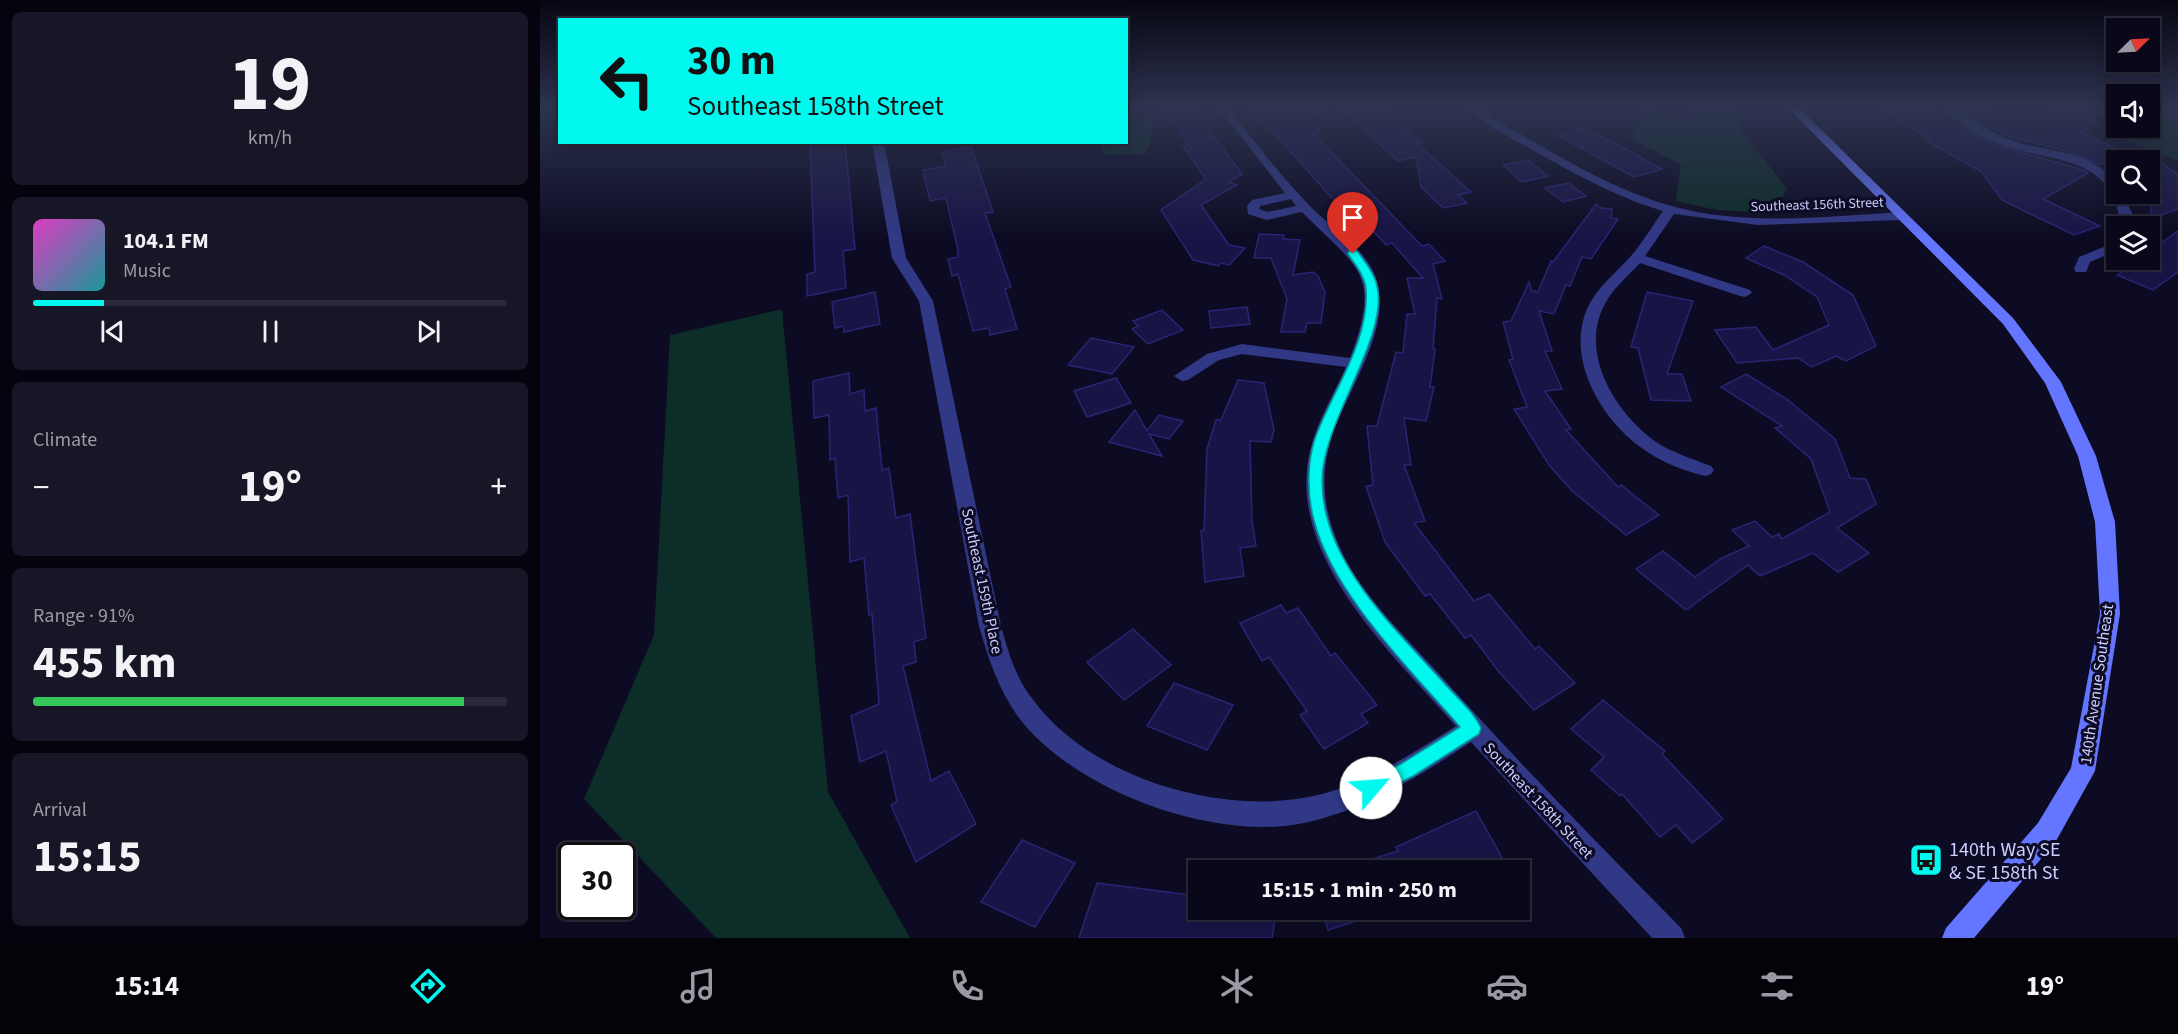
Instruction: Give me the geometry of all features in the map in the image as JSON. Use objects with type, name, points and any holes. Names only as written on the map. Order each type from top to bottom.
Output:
[{"type":"main road","name":"140th Avenue Southeast","points":[[1836,150],[2008,321],[2053,382],[2087,456],[2105,522],[2110,614],[2083,771],[2047,832],[1956,938]]},
{"type":"street","name":"Southeast 159th Place","points":[[879,150],[898,258],[926,301],[990,626],[1007,678],[1029,713],[1073,752],[1143,791],[1227,812],[1262,815],[1297,812],[1371,788],[1407,770],[1473,728]]},
{"type":"street","name":"Southeast 158th Street","points":[[1257,150],[1299,201],[1353,254],[1363,266],[1372,287],[1371,316],[1355,363],[1321,441],[1317,465],[1317,499],[1325,537],[1347,577],[1374,615],[1566,831],[1671,938]]},
{"type":"street","name":"Southeast 156th Street","points":[[1544,150],[1604,182],[1670,210],[1707,217],[1760,222],[1904,216]]},
{"type":"street","points":[[2038,150],[2092,165],[2106,176]]},
{"type":"street","points":[[1670,210],[1637,258],[1615,281],[1596,308],[1590,322],[1588,345],[1595,372],[1618,415],[1638,437],[1662,453],[1705,470]]},
{"type":"street","points":[[2080,269],[2084,260],[2106,250]]},
{"type":"street","points":[[1637,258],[1745,292]]},
{"type":"street","points":[[1182,376],[1213,357],[1242,349],[1355,363]]},
{"type":"green space","points":[[1102,150],[1146,150],[1144,154],[1103,155]]},
{"type":"green space","points":[[1652,150],[1756,150],[1787,189],[1774,213],[1717,210],[1676,201],[1681,164]]},
{"type":"green space","points":[[2149,150],[2178,150],[2178,161],[2160,154],[2160,150]]},
{"type":"green space","points":[[782,309],[828,792],[910,938],[716,938],[636,854],[636,842],[625,842],[584,799],[654,635],[670,335]]},
{"type":"building","points":[[810,150],[846,150],[855,249],[843,251],[846,288],[807,296],[807,274],[815,272]]},
{"type":"building","points":[[972,150],[993,212],[985,213],[1011,287],[1005,289],[1017,329],[990,335],[989,328],[973,331],[958,274],[952,276],[948,259],[958,257],[958,250],[946,198],[930,201],[923,170],[946,166],[942,152]]},
{"type":"building","points":[[1186,150],[1224,150],[1242,174],[1228,182],[1237,185],[1201,205],[1229,245],[1245,248],[1229,265],[1221,263],[1218,266],[1193,260],[1161,210],[1206,179]]},
{"type":"building","points":[[1289,150],[1329,150],[1422,246],[1429,244],[1445,261],[1433,264],[1442,299],[1437,298],[1433,349],[1435,349],[1430,387],[1434,387],[1426,421],[1404,418],[1411,465],[1404,465],[1425,521],[1414,523],[1474,601],[1489,594],[1535,649],[1539,646],[1575,683],[1534,710],[1499,672],[1471,635],[1465,638],[1430,594],[1425,596],[1385,542],[1366,486],[1373,485],[1367,426],[1377,426],[1396,352],[1403,353],[1407,314],[1415,314],[1407,278],[1423,278],[1392,243],[1386,245],[1361,218],[1357,219],[1331,197]]},
{"type":"building","points":[[1386,150],[1424,150],[1471,192],[1458,195],[1467,203],[1443,208],[1421,187],[1416,157],[1398,161]]},
{"type":"building","points":[[1584,150],[1627,150],[1662,169],[1634,177]]},
{"type":"building","points":[[1942,150],[2011,150],[2080,169],[2088,173],[2043,199],[2100,226],[2074,235],[2002,200],[1982,172]]},
{"type":"building","points":[[2061,150],[2119,150],[2106,150],[2106,162],[2101,165]]},
{"type":"building","points":[[1528,160],[1548,176],[1522,182],[1503,165]]},
{"type":"building","points":[[2160,164],[2178,174],[2178,209],[2158,216],[2150,216],[2152,204],[2160,204]]},
{"type":"building","points":[[1568,183],[1586,196],[1563,202],[1545,188]]},
{"type":"building","points":[[1596,204],[1601,208],[1612,209],[1611,218],[1618,219],[1591,259],[1582,257],[1570,286],[1566,285],[1554,314],[1539,311],[1552,351],[1545,351],[1562,389],[1545,391],[1571,429],[1566,430],[1618,487],[1621,485],[1659,515],[1626,535],[1571,490],[1549,465],[1514,409],[1527,407],[1509,360],[1513,359],[1503,322],[1511,321],[1529,282],[1532,291],[1538,292],[1551,261],[1553,262]]},
{"type":"building","points":[[2178,231],[2178,272],[2153,290],[2117,275],[2124,270],[2160,270],[2160,244]]},
{"type":"building","points":[[1259,234],[1284,235],[1283,239],[1300,240],[1293,275],[1313,272],[1318,276],[1325,292],[1321,323],[1307,323],[1305,332],[1281,332],[1287,299],[1271,258],[1254,258]]},
{"type":"building","points":[[1764,246],[1803,262],[1853,295],[1876,346],[1846,361],[1836,356],[1812,367],[1798,358],[1737,363],[1715,330],[1756,327],[1773,350],[1829,325],[1817,297],[1784,275],[1746,258]]},
{"type":"building","points":[[875,292],[880,324],[844,332],[843,326],[835,328],[832,302]]},
{"type":"building","points":[[1647,292],[1693,301],[1667,374],[1682,374],[1691,401],[1651,400],[1638,348],[1631,347]]},
{"type":"building","points":[[1247,307],[1250,324],[1211,328],[1209,311]]},
{"type":"building","points":[[1162,310],[1183,330],[1148,344],[1132,329],[1138,326],[1133,321]]},
{"type":"building","points":[[1091,338],[1134,347],[1112,374],[1068,365]]},
{"type":"building","points":[[849,373],[850,394],[864,390],[865,411],[876,408],[882,470],[889,468],[896,518],[910,514],[926,638],[914,642],[916,662],[903,666],[931,781],[949,771],[976,824],[916,862],[891,805],[897,801],[886,751],[860,762],[851,716],[879,704],[872,614],[869,615],[864,558],[850,562],[848,495],[838,498],[835,458],[830,460],[829,415],[814,418],[813,381]]},
{"type":"building","points":[[1746,374],[1788,400],[1835,439],[1850,478],[1866,479],[1876,504],[1837,528],[1869,553],[1838,572],[1813,553],[1760,576],[1748,565],[1686,610],[1636,569],[1663,551],[1695,577],[1722,558],[1749,546],[1732,530],[1755,521],[1772,537],[1779,534],[1782,539],[1830,512],[1811,459],[1775,428],[1782,426],[1721,387]]},
{"type":"building","points":[[1116,378],[1131,403],[1087,417],[1074,391]]},
{"type":"building","points":[[1238,380],[1264,383],[1274,430],[1271,442],[1250,441],[1252,521],[1256,546],[1240,548],[1244,576],[1205,582],[1201,531],[1204,530],[1207,449],[1216,420],[1221,420]]},
{"type":"building","points":[[1135,410],[1147,431],[1159,415],[1183,421],[1169,439],[1149,434],[1162,456],[1109,442]]},
{"type":"building","points":[[1281,605],[1286,613],[1298,608],[1331,656],[1335,653],[1377,705],[1361,714],[1368,723],[1324,749],[1300,715],[1307,711],[1269,657],[1262,661],[1240,623]]},
{"type":"building","points":[[1133,629],[1171,665],[1124,700],[1087,662]]},
{"type":"building","points":[[1174,683],[1233,705],[1207,750],[1147,726]]},
{"type":"building","points":[[1603,700],[1665,751],[1662,754],[1723,819],[1692,843],[1676,825],[1660,837],[1622,794],[1620,796],[1591,770],[1604,757],[1571,729]]},
{"type":"building","points":[[1476,811],[1503,860],[1369,860],[1398,851],[1396,847]]},
{"type":"building","points":[[1022,840],[1075,863],[1035,927],[981,902]]},
{"type":"building","points":[[1097,883],[1188,895],[1188,920],[1275,920],[1272,938],[1079,938]]},
{"type":"building","points":[[1325,920],[1359,920],[1328,930]]},
{"type":"place","name":"140th Way SE & SE 158th St","points":[[1926,860]]},
{"type":"route","points":[[1353,254],[1367,274],[1372,287],[1373,299],[1371,316],[1355,363],[1321,441],[1316,481],[1317,499],[1325,537],[1347,577],[1374,615],[1473,728],[1407,770],[1371,788]]}]
